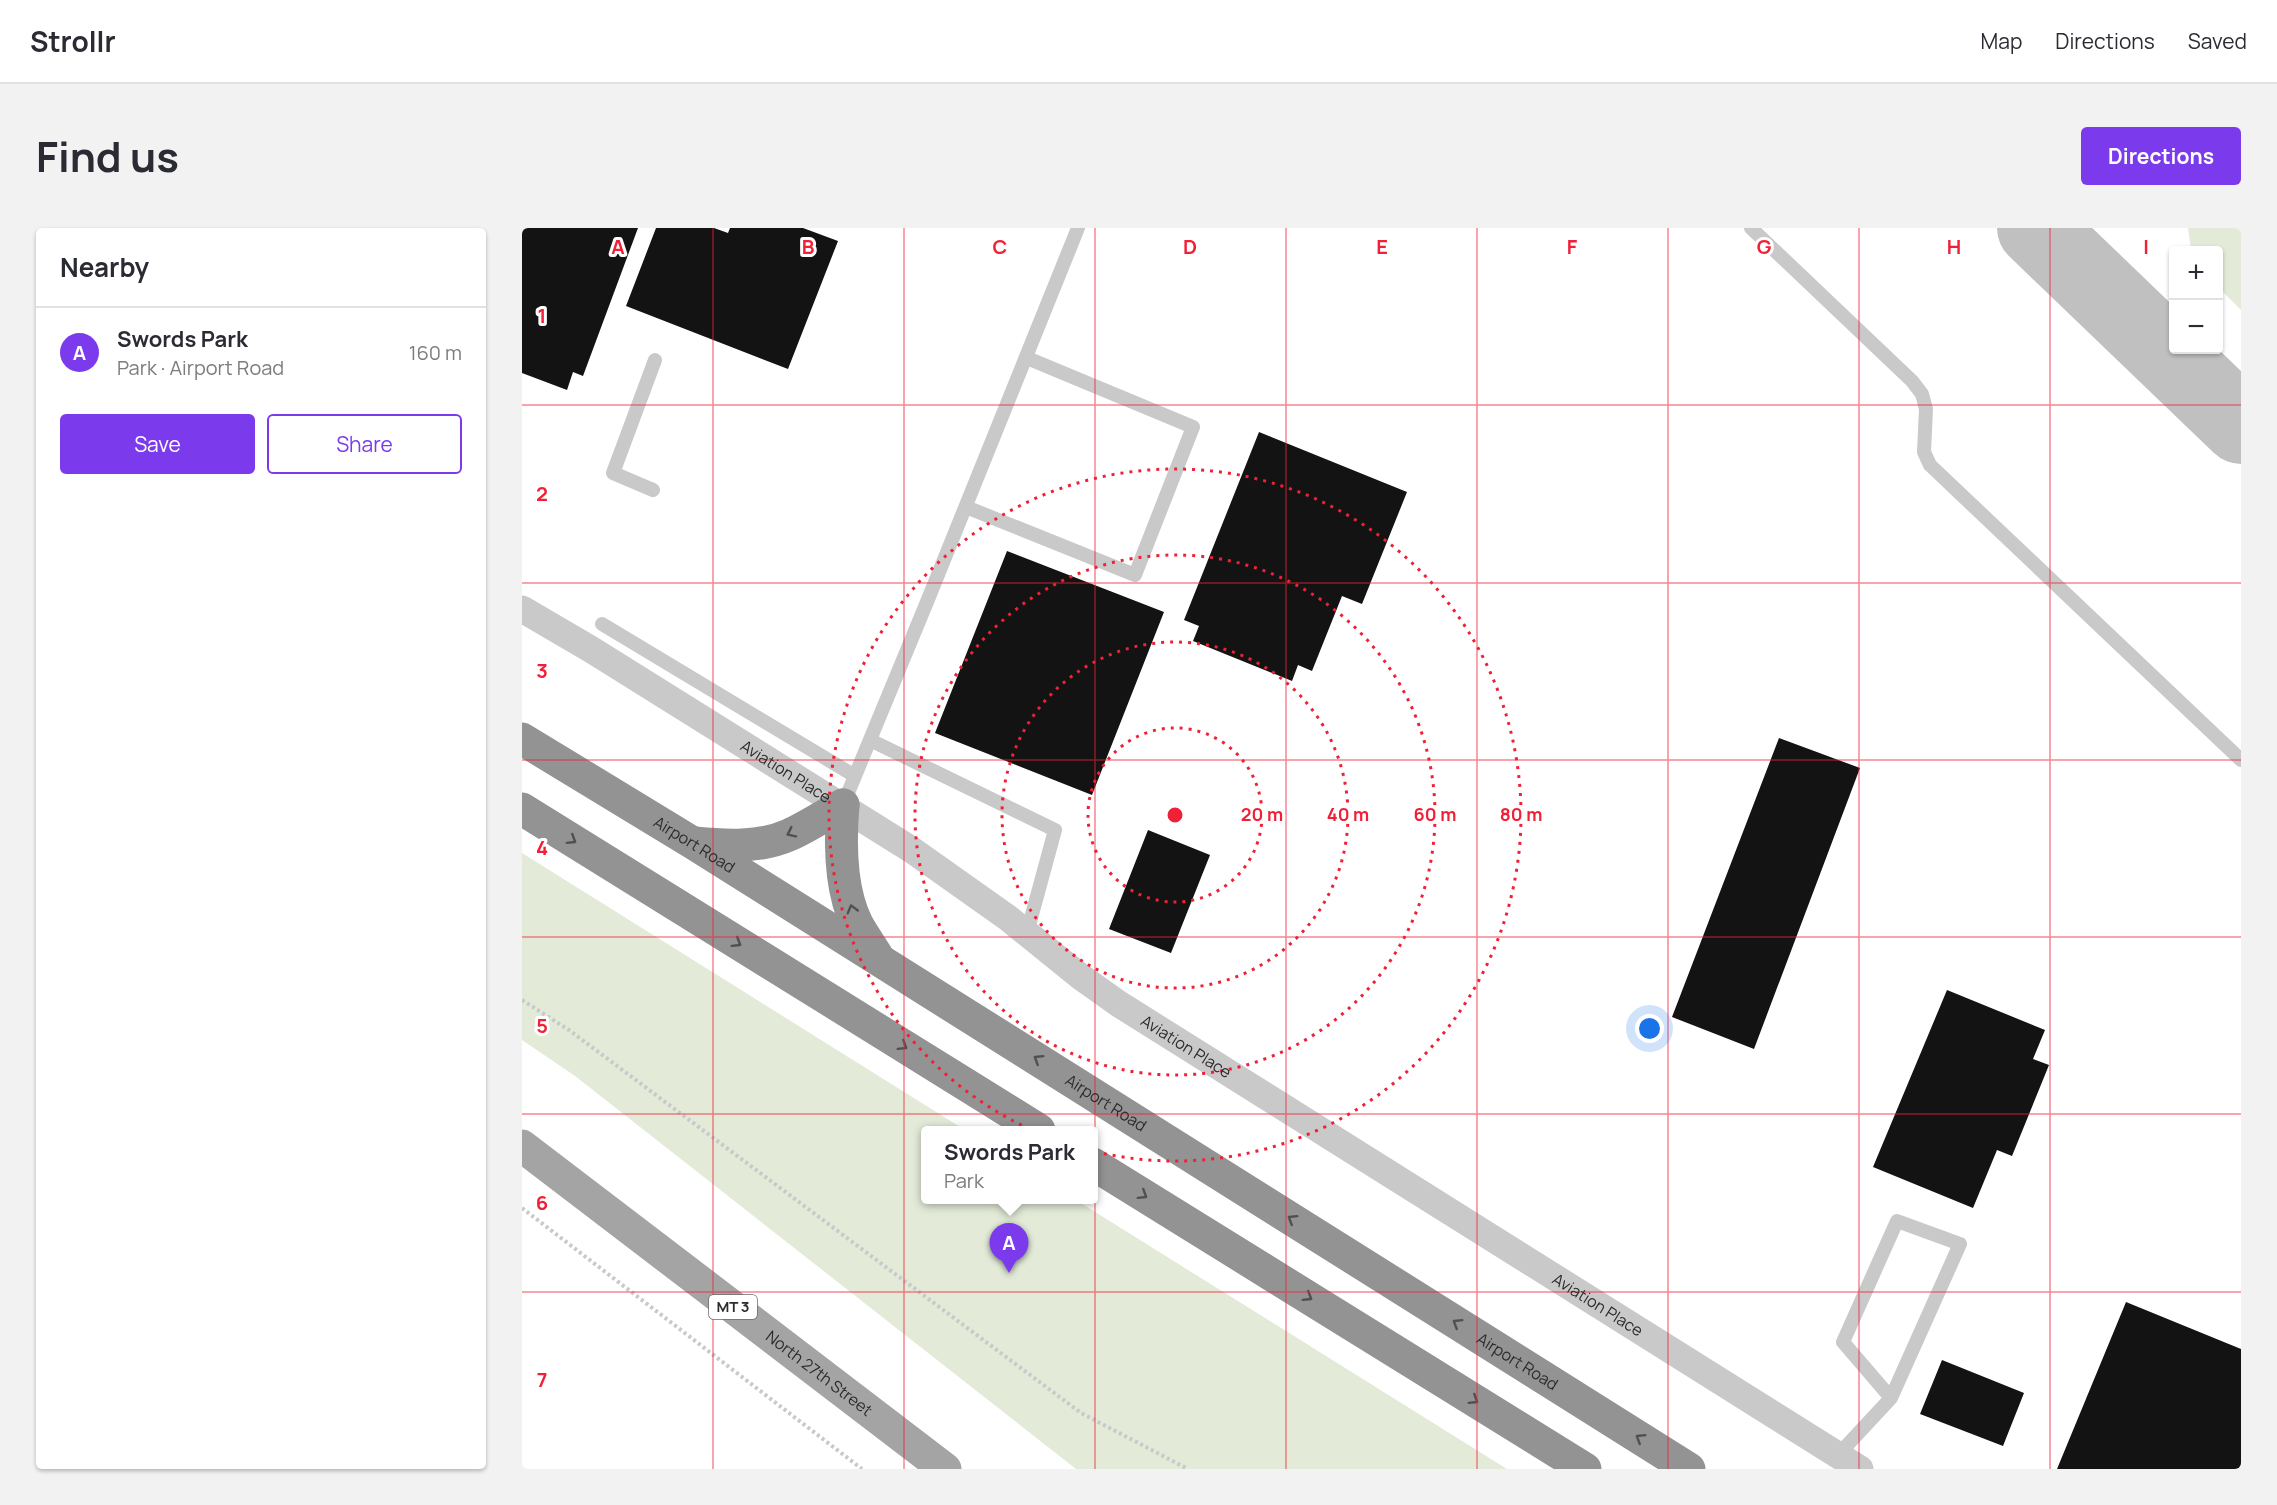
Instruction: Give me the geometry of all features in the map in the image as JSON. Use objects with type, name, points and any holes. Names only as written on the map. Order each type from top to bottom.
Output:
[{"type":"highway","name":"Airport Road","points":[[522,739],[693,843],[1689,1469]]},
{"type":"highway","points":[[693,843],[721,846],[760,843],[788,836],[849,790]]},
{"type":"highway","points":[[849,790],[840,841],[848,897],[856,923],[880,960]]},
{"type":"highway","points":[[522,809],[1031,1126]]},
{"type":"highway","points":[[1098,1167],[1585,1469]]},
{"type":"main road","name":"North 27th Street","points":[[522,1146],[945,1469]]},
{"type":"street","name":"Aviation Place","points":[[522,609],[592,650],[849,790],[912,850],[1027,933],[1081,977],[1119,1004],[1843,1464]]},
{"type":"lane","points":[[602,624],[849,790],[1027,358],[1078,228]]},
{"type":"lane","points":[[1751,228],[1912,381],[1922,394],[1926,409],[1924,452],[1930,465],[2241,760]]},
{"type":"lane","points":[[966,507],[1135,575],[1193,427],[1027,358]]},
{"type":"lane","points":[[653,490],[613,473],[655,360]]},
{"type":"lane","points":[[870,740],[1055,830],[1027,933]]},
{"type":"lane","points":[[1843,1464],[1891,1398],[1960,1244],[1897,1221],[1843,1342],[1891,1398]]},
{"type":"path","points":[[522,1000],[569,1029],[1081,1413],[1188,1469]]},
{"type":"path","points":[[522,1208],[862,1469]]},
{"type":"green space","points":[[2188,228],[2241,228],[2241,310],[2223,292],[2223,246],[2190,246]]},
{"type":"green space","points":[[522,853],[959,1126],[921,1126],[921,1204],[1082,1204],[1507,1469],[1076,1469],[575,1076],[522,1040]]},
{"type":"building","points":[[522,228],[638,228],[583,376],[573,372],[567,390],[522,373]]},
{"type":"building","points":[[656,228],[714,228],[728,233],[730,228],[803,228],[838,241],[788,369],[626,306]]},
{"type":"building","points":[[1259,432],[1407,492],[1362,604],[1342,596],[1312,671],[1298,665],[1292,681],[1193,641],[1199,626],[1184,620]]},
{"type":"building","points":[[1007,551],[1164,612],[1092,795],[935,733]]},
{"type":"building","points":[[1779,738],[1860,768],[1754,1049],[1672,1017]]},
{"type":"building","points":[[1148,830],[1210,855],[1171,953],[1109,929]]},
{"type":"building","points":[[1947,990],[2045,1030],[2033,1059],[2049,1065],[2012,1156],[1997,1150],[1973,1208],[1873,1167]]},
{"type":"building","points":[[2126,1302],[2241,1349],[2241,1469],[2057,1469]]},
{"type":"building","points":[[1942,1360],[2024,1393],[2003,1446],[1920,1414]]},
{"type":"taxiway","points":[[2036,228],[2241,425]]},
{"type":"place","name":"Swords Park","points":[[1009,1273]]}]
